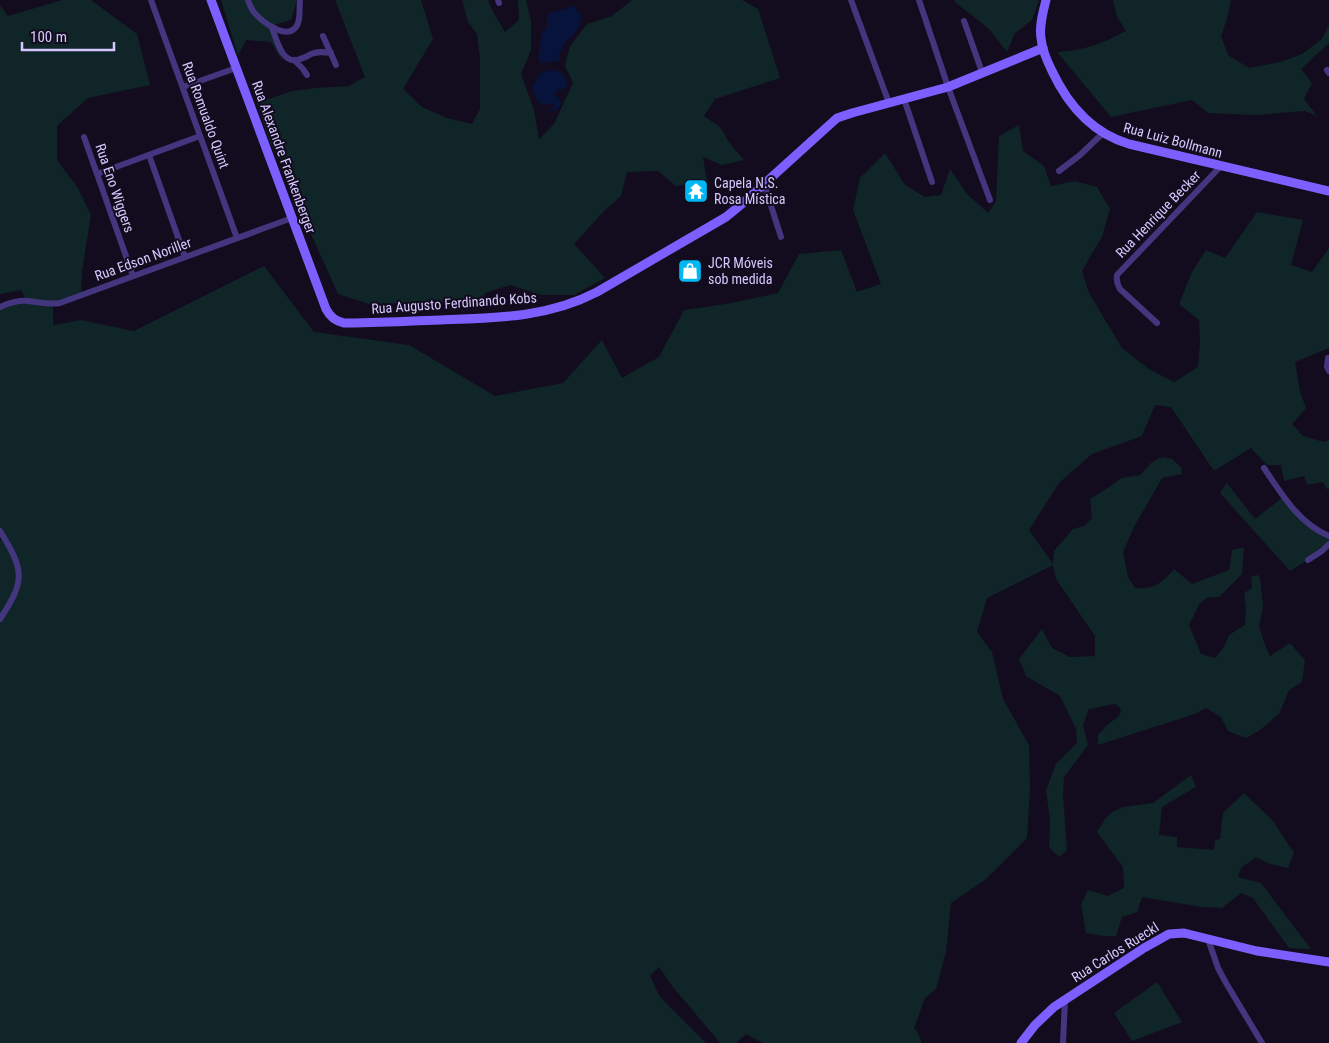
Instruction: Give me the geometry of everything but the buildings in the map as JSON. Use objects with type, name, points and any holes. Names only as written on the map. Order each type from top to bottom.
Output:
[{"type":"street","name":"Rua Romualdo Quint","points":[[151,0],[236,238]]},
{"type":"street","name":"Rua Alexandre Frankenberger","points":[[212,0],[326,309],[335,320]]},
{"type":"street","points":[[248,0],[254,12],[272,27],[288,32],[297,27],[300,0]]},
{"type":"street","points":[[851,0],[888,103]]},
{"type":"street","points":[[919,0],[990,200]]},
{"type":"street","name":"Rua Luiz Bollmann","points":[[1046,0],[1041,28],[1042,48],[1056,80],[1070,102],[1103,133],[1129,144],[1329,191]]},
{"type":"street","points":[[964,21],[982,72]]},
{"type":"street","points":[[272,27],[281,50],[287,58],[295,61],[307,75]]},
{"type":"street","points":[[323,36],[336,65]]},
{"type":"street","name":"Rua Augusto Ferdinando Kobs","points":[[335,320],[351,323],[485,318],[536,313],[566,306],[597,292],[734,211],[833,121],[852,113],[948,86],[1042,48]]},
{"type":"street","points":[[295,61],[318,52],[331,53]]},
{"type":"street","points":[[183,87],[236,68]]},
{"type":"street","points":[[904,99],[932,182]]},
{"type":"street","points":[[1059,170],[1080,155],[1103,133]]},
{"type":"street","points":[[97,174],[200,136]]},
{"type":"street","name":"Rua Eno Wiggers","points":[[84,137],[133,276]]},
{"type":"street","points":[[150,155],[185,257]]},
{"type":"street","name":"Rua Henrique Becker","points":[[1157,323],[1120,289],[1116,280],[1118,275],[1221,166]]},
{"type":"street","points":[[764,184],[781,237]]},
{"type":"street","name":"Rua Edson Noriller","points":[[0,306],[21,301],[60,303],[292,218]]},
{"type":"street","points":[[1328,358],[1327,367],[1329,370]]},
{"type":"street","points":[[1264,468],[1283,497],[1296,511],[1318,530],[1329,536]]},
{"type":"street","points":[[0,531],[17,560],[19,579],[16,592],[0,619]]},
{"type":"street","points":[[1308,560],[1329,544]]},
{"type":"street","name":"Rua Carlos Rueckl","points":[[1021,1043],[1045,1015],[1144,948],[1174,933],[1184,933],[1257,951],[1329,962]]},
{"type":"street","points":[[1208,939],[1218,968],[1262,1043]]},
{"type":"street","points":[[1063,1043],[1066,1000]]},
{"type":"green space","points":[[62,0],[91,0],[137,34],[150,85],[88,98],[57,126],[57,160],[78,188],[91,215],[82,271],[81,295],[53,304],[53,325],[81,320],[134,331],[264,266],[314,332],[409,345],[495,396],[563,383],[602,340],[622,378],[659,357],[684,310],[732,303],[778,293],[799,254],[841,250],[857,292],[881,284],[853,210],[860,178],[885,153],[905,185],[925,197],[941,195],[950,169],[967,194],[988,213],[996,201],[999,136],[1019,125],[1023,151],[1044,166],[1051,186],[1075,181],[1097,187],[1110,209],[1102,237],[1082,271],[1089,293],[1122,348],[1149,369],[1174,382],[1198,367],[1199,320],[1179,304],[1192,272],[1206,250],[1225,258],[1257,212],[1303,220],[1291,265],[1312,272],[1329,248],[1329,348],[1295,362],[1300,392],[1306,408],[1292,424],[1303,436],[1324,442],[1329,440],[1329,489],[1327,489],[1323,482],[1307,485],[1304,476],[1284,481],[1281,465],[1267,465],[1251,448],[1214,471],[1171,407],[1155,405],[1142,436],[1092,454],[1059,483],[1029,530],[1053,564],[1054,551],[1073,529],[1084,526],[1092,518],[1090,499],[1121,478],[1140,475],[1151,463],[1162,457],[1172,459],[1181,467],[1182,474],[1162,478],[1134,527],[1123,552],[1128,577],[1135,588],[1153,587],[1166,578],[1174,569],[1192,584],[1229,570],[1232,550],[1244,547],[1242,574],[1219,597],[1207,598],[1200,603],[1189,625],[1201,654],[1215,658],[1224,647],[1229,635],[1245,625],[1246,608],[1244,593],[1252,588],[1251,577],[1258,575],[1260,578],[1263,607],[1259,626],[1266,648],[1270,656],[1290,643],[1305,660],[1302,682],[1289,690],[1279,714],[1260,730],[1246,738],[1228,731],[1221,717],[1206,708],[1195,714],[1098,745],[1098,735],[1119,716],[1121,709],[1115,704],[1089,709],[1083,725],[1088,745],[1064,777],[1063,795],[1067,850],[1059,857],[1049,847],[1050,821],[1046,790],[1056,764],[1077,743],[1076,729],[1060,696],[1026,676],[1019,659],[1042,629],[1052,648],[1070,657],[1095,656],[1095,636],[1056,579],[1053,565],[987,598],[977,632],[992,652],[1003,699],[1029,745],[1030,789],[1027,838],[986,879],[951,903],[946,952],[936,989],[925,998],[914,1028],[922,1043],[763,1043],[746,1034],[736,1043],[720,1043],[673,987],[659,967],[650,976],[660,997],[706,1043],[0,1043],[0,540],[5,541],[0,531],[0,307],[27,301],[21,290],[0,294],[0,5],[8,16]]},
{"type":"green space","points":[[221,0],[297,0],[291,20],[271,26],[283,63],[271,42],[246,40],[238,56]]},
{"type":"green space","points":[[335,0],[421,0],[433,39],[403,89],[422,107],[447,118],[472,124],[480,109],[480,58],[477,34],[468,22],[462,0],[488,0],[505,32],[519,20],[518,0],[526,0],[531,21],[531,50],[521,74],[534,110],[539,139],[554,124],[573,83],[565,66],[570,46],[587,24],[612,16],[632,0],[742,0],[758,9],[780,78],[715,99],[704,116],[720,127],[729,142],[744,160],[722,165],[703,157],[707,182],[676,186],[658,171],[627,172],[621,196],[603,212],[574,244],[605,278],[574,295],[541,295],[510,285],[485,293],[478,308],[437,302],[369,304],[338,294],[311,234],[286,169],[270,143],[257,103],[292,91],[349,86],[365,77]]},
{"type":"green space","points":[[955,0],[1039,0],[1032,20],[1015,33],[1007,52],[989,29],[955,2]]},
{"type":"green space","points":[[1113,0],[1231,0],[1221,37],[1229,56],[1249,68],[1280,62],[1302,54],[1322,39],[1329,25],[1329,43],[1301,69],[1312,83],[1304,99],[1317,116],[1305,111],[1255,115],[1208,113],[1192,100],[1111,117],[1057,52],[1093,46],[1126,31],[1117,17]]},
{"type":"green space","points":[[1227,483],[1255,519],[1283,497],[1302,518],[1329,536],[1329,544],[1322,551],[1290,571],[1220,493]]},
{"type":"green space","points":[[1191,775],[1196,787],[1162,807],[1159,835],[1177,837],[1177,847],[1214,850],[1215,840],[1220,839],[1223,813],[1244,793],[1273,821],[1294,853],[1288,868],[1270,864],[1256,857],[1241,868],[1238,877],[1261,883],[1311,949],[1289,948],[1253,898],[1241,893],[1222,908],[1202,907],[1142,897],[1137,912],[1122,917],[1116,936],[1086,933],[1081,905],[1088,890],[1108,896],[1124,888],[1123,867],[1097,832],[1105,819],[1112,812],[1123,807],[1153,803]]},
{"type":"green space","points":[[1157,982],[1182,1022],[1132,1041],[1114,1013]]},
{"type":"water","points":[[575,6],[582,18],[577,30],[562,47],[560,61],[539,63],[542,32],[547,29],[547,16],[552,12]]},
{"type":"water","points":[[553,70],[563,75],[567,87],[556,91],[555,94],[562,103],[557,110],[546,113],[554,107],[554,104],[541,104],[535,97],[532,88],[540,73]]},
{"type":"place","name":"Capela N.S. Rosa Mística","points":[[696,191]]},
{"type":"place","name":"JCR Móveis sob medida","points":[[690,271]]}]
